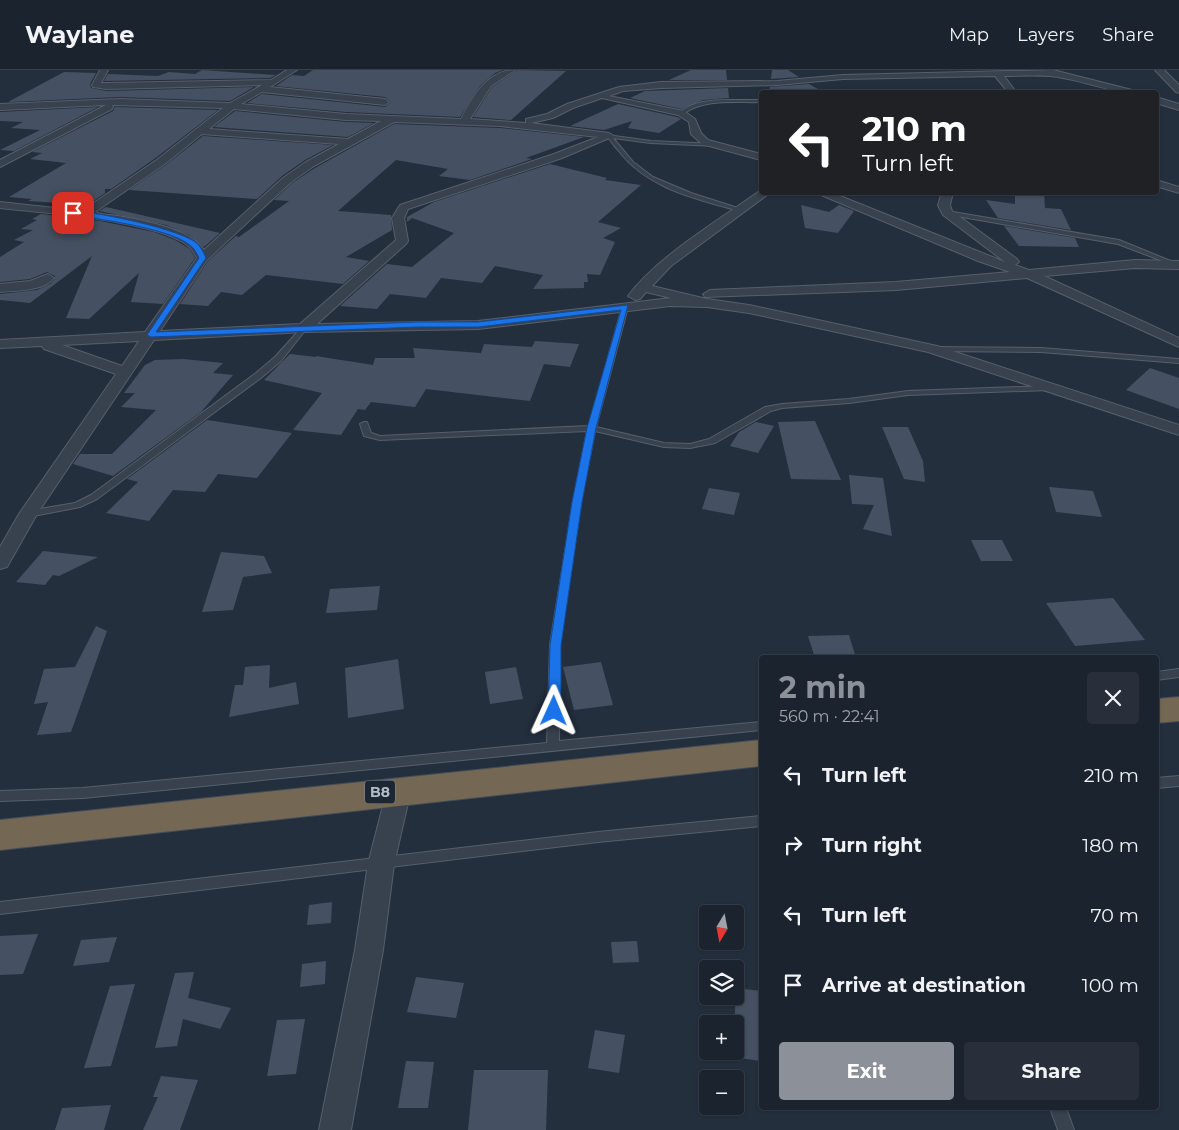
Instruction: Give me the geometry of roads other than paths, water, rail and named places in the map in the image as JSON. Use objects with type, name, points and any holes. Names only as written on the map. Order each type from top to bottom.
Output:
[{"type":"highway","points":[[1159,712],[1179,709]]},
{"type":"highway","name":"B8","points":[[0,835],[399,790],[759,753]]},
{"type":"street","points":[[104,70],[96,85],[273,82]]},
{"type":"street","points":[[91,215],[87,212],[88,210],[162,161],[232,106],[293,70]]},
{"type":"street","points":[[464,121],[480,94],[495,77],[511,70]]},
{"type":"street","points":[[1046,71],[1080,70]]},
{"type":"street","points":[[1159,70],[1179,90]]},
{"type":"street","points":[[1046,71],[1121,90]]},
{"type":"street","points":[[500,123],[532,121],[550,116],[570,106],[622,89],[785,82],[843,77],[1031,73],[1063,75]]},
{"type":"street","points":[[998,74],[1010,90]]},
{"type":"street","points":[[131,84],[150,75]]},
{"type":"street","points":[[843,77],[849,85]]},
{"type":"street","points":[[262,89],[385,102],[365,118]]},
{"type":"street","points":[[600,97],[680,113],[691,118],[696,134],[700,139],[759,156]]},
{"type":"street","points":[[1159,101],[1179,106]]},
{"type":"street","points":[[0,164],[97,112],[120,102]]},
{"type":"street","points":[[0,107],[120,102],[232,106],[365,118],[500,123],[610,136]]},
{"type":"street","points":[[0,563],[28,514],[203,258],[287,180],[310,164],[393,119]]},
{"type":"street","points":[[198,131],[350,142]]},
{"type":"street","points":[[304,328],[402,241],[398,218],[404,207],[558,156],[610,136]]},
{"type":"street","points":[[1159,184],[1179,190]]},
{"type":"street","points":[[625,307],[642,287],[667,263],[762,195]]},
{"type":"street","points":[[826,195],[982,258],[1031,275],[1179,343]]},
{"type":"street","points":[[947,195],[944,205],[947,213],[1031,275]]},
{"type":"street","points":[[0,205],[91,215],[150,226],[195,245],[203,258]]},
{"type":"street","points":[[670,294],[831,290],[1031,275],[1135,264],[1177,265]]},
{"type":"street","points":[[0,288],[32,284],[48,278]]},
{"type":"street","points":[[642,287],[708,303],[749,309],[932,349],[1179,430]]},
{"type":"street","points":[[0,342],[304,328],[478,325],[670,302],[708,303]]},
{"type":"street","points":[[18,342],[45,345],[68,351],[125,372]]},
{"type":"street","points":[[334,1130],[369,950],[381,864],[399,790]]},
{"type":"lane","points":[[680,113],[689,106],[702,103],[759,101]]},
{"type":"lane","points":[[610,136],[650,142],[716,145]]},
{"type":"lane","points":[[610,136],[634,165],[661,184],[692,196],[741,210]]},
{"type":"lane","points":[[947,213],[1119,242],[1177,265]]},
{"type":"lane","points":[[553,746],[556,645],[577,502],[592,428],[625,307]]},
{"type":"lane","points":[[28,514],[77,505],[94,497],[259,375],[278,358],[304,328]]},
{"type":"lane","points":[[932,349],[1041,350],[1179,361]]},
{"type":"lane","points":[[364,424],[367,434],[380,438],[592,428],[664,445],[690,446],[712,441],[768,409],[782,406],[849,401],[908,393],[1052,388]]},
{"type":"lane","points":[[1159,676],[1179,673]]},
{"type":"lane","points":[[0,796],[92,792],[759,726]]},
{"type":"lane","points":[[1159,783],[1179,781]]},
{"type":"lane","points":[[0,908],[598,837],[759,821]]},
{"type":"lane","points":[[1059,1110],[1066,1130]]}]
